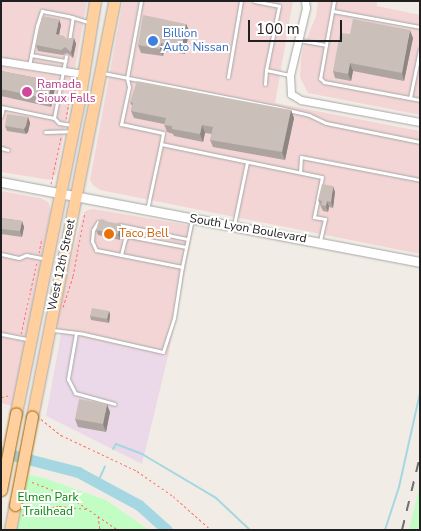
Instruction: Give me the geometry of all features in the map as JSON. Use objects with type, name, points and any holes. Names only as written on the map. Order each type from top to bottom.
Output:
[{"type":"main road","name":"West 12th Street","points":[[1,490],[73,128],[95,1]]},
{"type":"main road","name":"West 12th Street","points":[[10,530],[36,419],[48,330],[114,1]]},
{"type":"street","points":[[305,1],[306,8],[290,75],[290,94],[301,100],[420,122]]},
{"type":"street","points":[[1,61],[83,74]]},
{"type":"street","name":"South Lyon Boulevard","points":[[1,182],[420,262]]},
{"type":"lane","points":[[141,1],[127,78],[129,87],[121,124],[163,133],[147,210]]},
{"type":"lane","points":[[228,77],[241,1]]},
{"type":"lane","points":[[254,1],[279,6],[265,84]]},
{"type":"lane","points":[[334,1],[320,78],[324,82],[420,100]]},
{"type":"lane","points":[[29,66],[42,11],[73,17],[91,23]]},
{"type":"lane","points":[[333,11],[420,27]]},
{"type":"lane","points":[[69,42],[73,17]]},
{"type":"lane","points":[[297,40],[326,45]]},
{"type":"lane","points":[[410,98],[420,49]]},
{"type":"lane","points":[[31,55],[65,61]]},
{"type":"lane","points":[[54,118],[66,56]]},
{"type":"lane","points":[[266,70],[290,75]]},
{"type":"lane","points":[[100,72],[275,107],[309,115],[326,123],[420,142]]},
{"type":"lane","points":[[1,116],[2,107],[54,118],[59,123],[73,128]]},
{"type":"lane","points":[[44,132],[73,128]]},
{"type":"lane","points":[[161,144],[322,177],[314,216],[325,219],[320,242]]},
{"type":"lane","points":[[1,148],[8,150]]},
{"type":"lane","points":[[300,172],[301,157],[420,180]]},
{"type":"lane","points":[[234,226],[247,162]]},
{"type":"lane","points":[[48,330],[76,333],[163,352],[174,318],[192,218]]},
{"type":"lane","points":[[182,267],[96,250],[92,241],[93,230],[98,222],[101,222],[188,239]]},
{"type":"lane","points":[[121,254],[125,238],[128,236],[186,247]]},
{"type":"lane","points":[[1,254],[19,258],[26,255],[46,259]]},
{"type":"lane","points":[[76,333],[68,379],[75,393],[115,404]]},
{"type":"lane","points":[[1,334],[30,340]]},
{"type":"path","points":[[63,307],[73,276],[85,212]]},
{"type":"path","points":[[1,398],[4,395],[12,395]]},
{"type":"path","points":[[36,419],[61,435],[99,451],[137,471],[173,496],[211,530]]},
{"type":"path","points":[[32,482],[62,493],[118,530]]},
{"type":"path","points":[[21,516],[59,506],[87,509]]},
{"type":"path","points":[[98,515],[100,530]]},
{"type":"shaded area","points":[[1,1],[87,1],[75,69],[1,57]]},
{"type":"shaded area","points":[[123,1],[293,1],[275,103],[420,131],[420,254],[100,190],[93,185],[90,180]]},
{"type":"shaded area","points":[[318,1],[377,1],[377,6],[420,15],[420,115],[308,93],[300,77],[301,60],[303,48],[316,16]]},
{"type":"shaded area","points":[[1,66],[68,76],[74,81],[56,174],[50,180],[1,172]]},
{"type":"shaded area","points":[[1,191],[40,198],[48,202],[51,210],[12,406],[1,403]]},
{"type":"shaded area","points":[[93,209],[194,226],[168,356],[61,334],[56,322],[82,217],[87,210]]},
{"type":"shaded area","points":[[61,334],[168,356],[142,464],[46,416]]},
{"type":"green space","name":"Elmen Park Trailhead","points":[[29,475],[44,478],[106,500],[149,530],[16,530]]},
{"type":"green space","points":[[420,484],[420,530],[409,530]]},
{"type":"building","points":[[143,15],[186,24],[182,46],[161,43],[160,49],[138,45]]},
{"type":"building","points":[[42,16],[59,19],[56,34],[64,36],[66,39],[74,38],[71,52],[65,47],[61,50],[36,45]]},
{"type":"building","points":[[353,19],[410,30],[402,73],[350,63],[348,74],[333,71],[340,33],[350,34]]},
{"type":"building","points":[[1,71],[52,81],[48,99],[1,89]]},
{"type":"building","points":[[137,81],[291,110],[282,152],[210,140],[213,127],[202,125],[200,134],[172,129],[172,126],[164,125],[166,118],[131,111],[133,103],[130,102]]},
{"type":"building","points":[[7,114],[28,117],[24,129],[5,126]]},
{"type":"building","points":[[322,184],[333,186],[331,202],[327,201],[326,206],[321,205],[322,201],[318,200]]},
{"type":"building","points":[[1,218],[22,221],[20,231],[1,229]]},
{"type":"building","points":[[99,220],[120,224],[118,234],[96,230]]},
{"type":"building","points":[[92,308],[109,311],[107,319],[90,316]]},
{"type":"building","points":[[79,399],[107,404],[103,424],[75,419]]},
{"type":"waterway","points":[[385,530],[399,487],[420,393]]},
{"type":"waterway","points":[[113,449],[116,444],[142,454],[216,498],[250,530]]},
{"type":"waterway","points":[[1,452],[78,472],[139,505],[167,530]]},
{"type":"waterway","points":[[98,482],[105,466]]},
{"type":"railway","points":[[402,530],[420,456]]},
{"type":"place","name":"Billion Auto Nissan","points":[[153,41]]},
{"type":"place","name":"Ramada Sioux Falls","points":[[27,92]]},
{"type":"place","name":"Taco Bell","points":[[109,234]]}]
